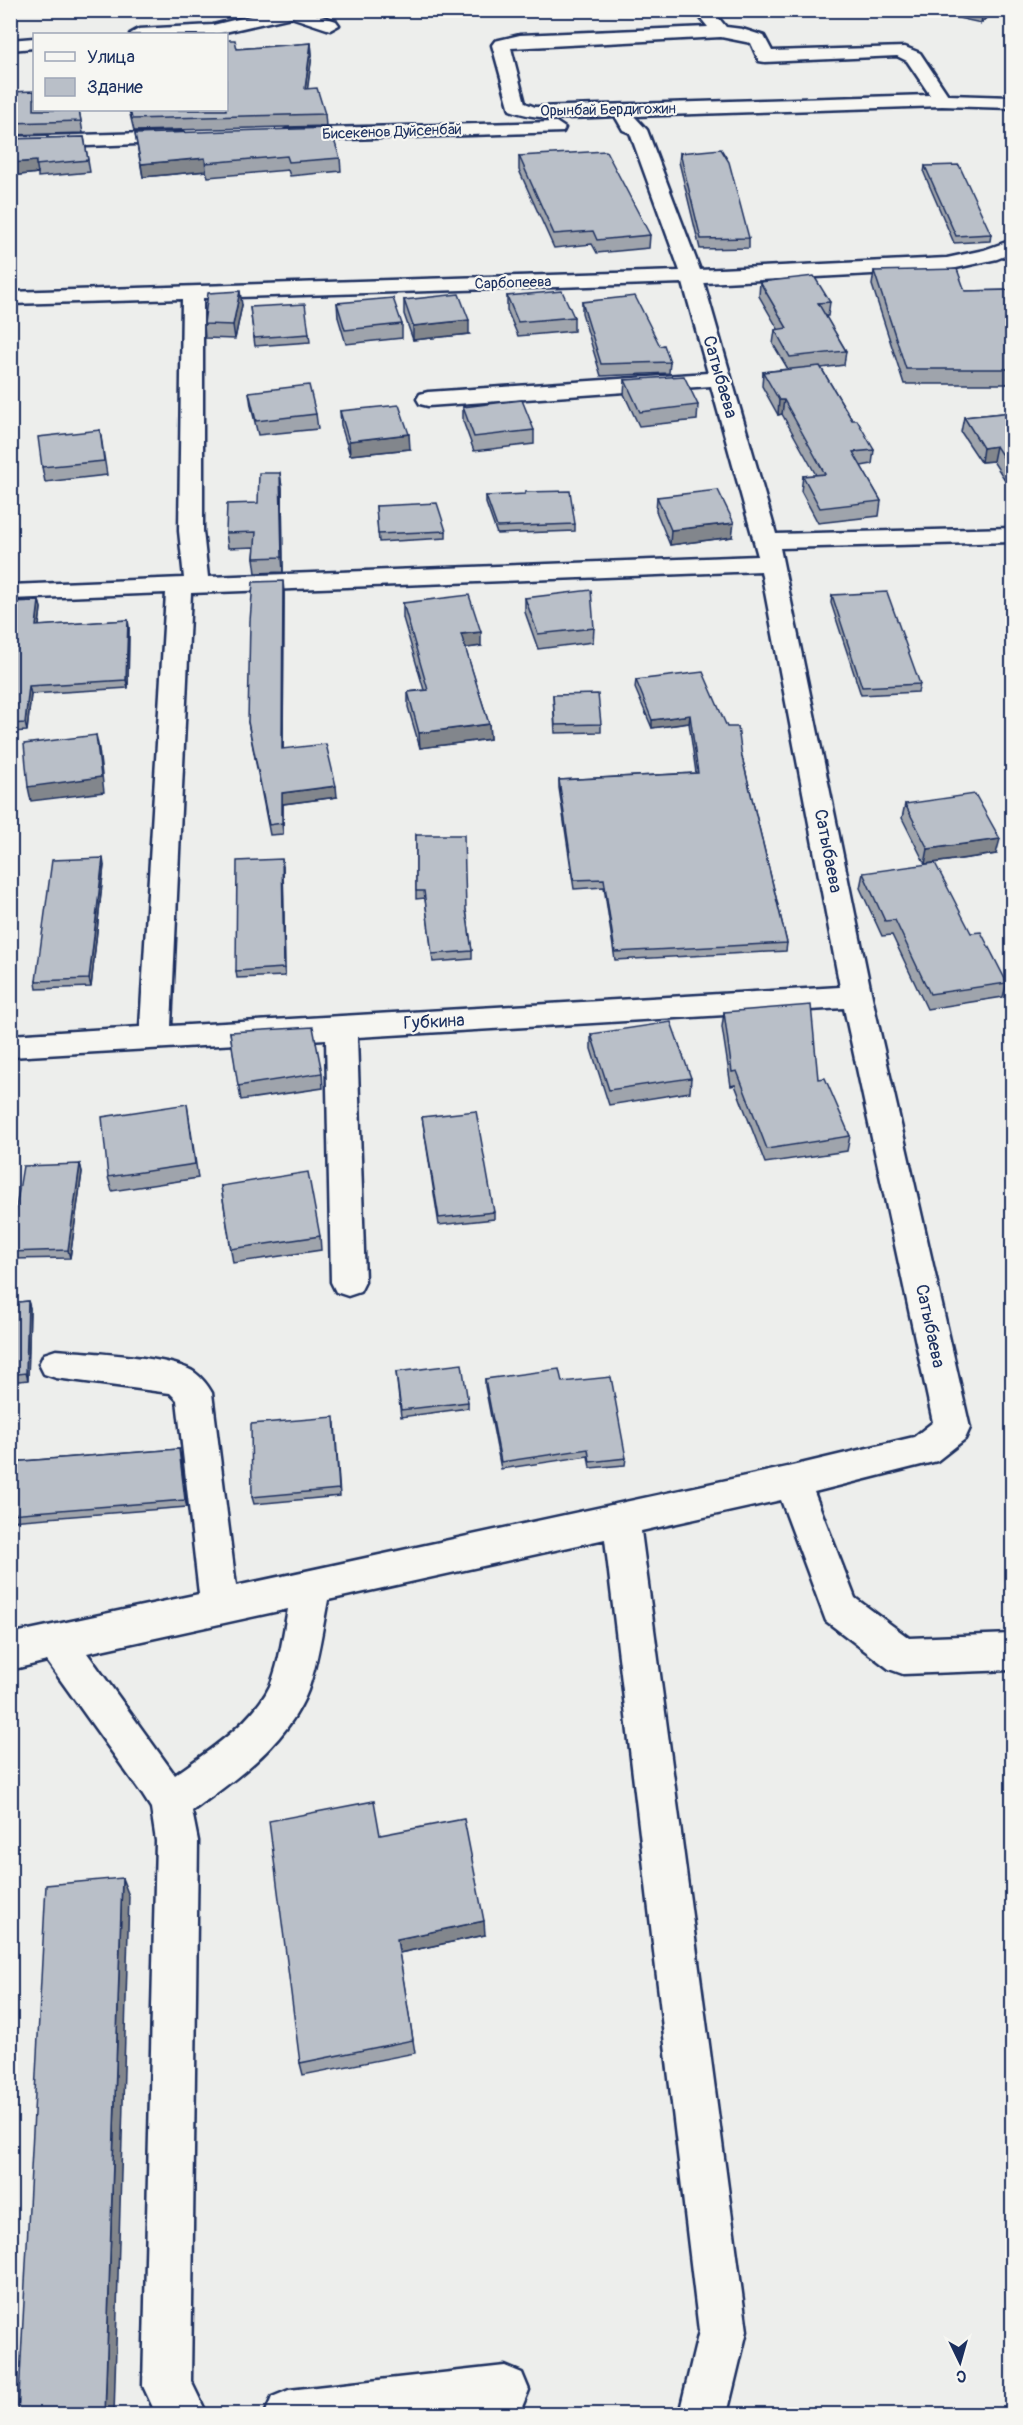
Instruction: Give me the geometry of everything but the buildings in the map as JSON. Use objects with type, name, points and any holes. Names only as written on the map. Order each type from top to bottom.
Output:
[{"type":"street","points":[[702,10],[721,32],[742,34],[758,40],[765,57],[793,104]]},
{"type":"street","points":[[158,33],[213,30],[288,11],[330,25]]},
{"type":"street","name":"Орынбай Бердигожин","points":[[721,32],[520,40],[501,45],[517,106],[532,112],[625,118],[793,104],[942,100],[1012,102]]},
{"type":"street","points":[[10,45],[33,43]]},
{"type":"street","points":[[765,57],[899,51],[914,57],[942,100]]},
{"type":"street","name":"Бисекенов Дуйсенбай","points":[[273,136],[625,118]]},
{"type":"street","name":"Сатыбаева","points":[[625,118],[638,130],[692,277],[769,552],[857,998],[952,1428],[924,1450],[792,1482]]},
{"type":"street","points":[[10,143],[201,138]]},
{"type":"street","name":"Сарбопеева","points":[[10,298],[692,277],[947,264],[990,255],[1012,246]]},
{"type":"street","points":[[155,1038],[188,585],[193,294]]},
{"type":"street","points":[[428,399],[721,379]]},
{"type":"street","points":[[10,592],[188,585],[769,552],[1012,535]]},
{"type":"street","name":"Губкина","points":[[10,1046],[857,998]]},
{"type":"street","points":[[341,1028],[348,1282]]},
{"type":"street","points":[[56,1364],[162,1377],[180,1381],[194,1393],[220,1606]]},
{"type":"street","points":[[10,1652],[792,1482],[840,1609],[903,1656],[1012,1652]]},
{"type":"street","points":[[621,1520],[723,2331],[703,2415]]},
{"type":"street","points":[[170,1803],[224,1762],[264,1725],[287,1691],[312,1587]]},
{"type":"street","points":[[56,1642],[156,1780],[170,1803],[177,1841],[167,2386],[183,2415]]},
{"type":"street","points":[[289,2415],[505,2390]]}]
